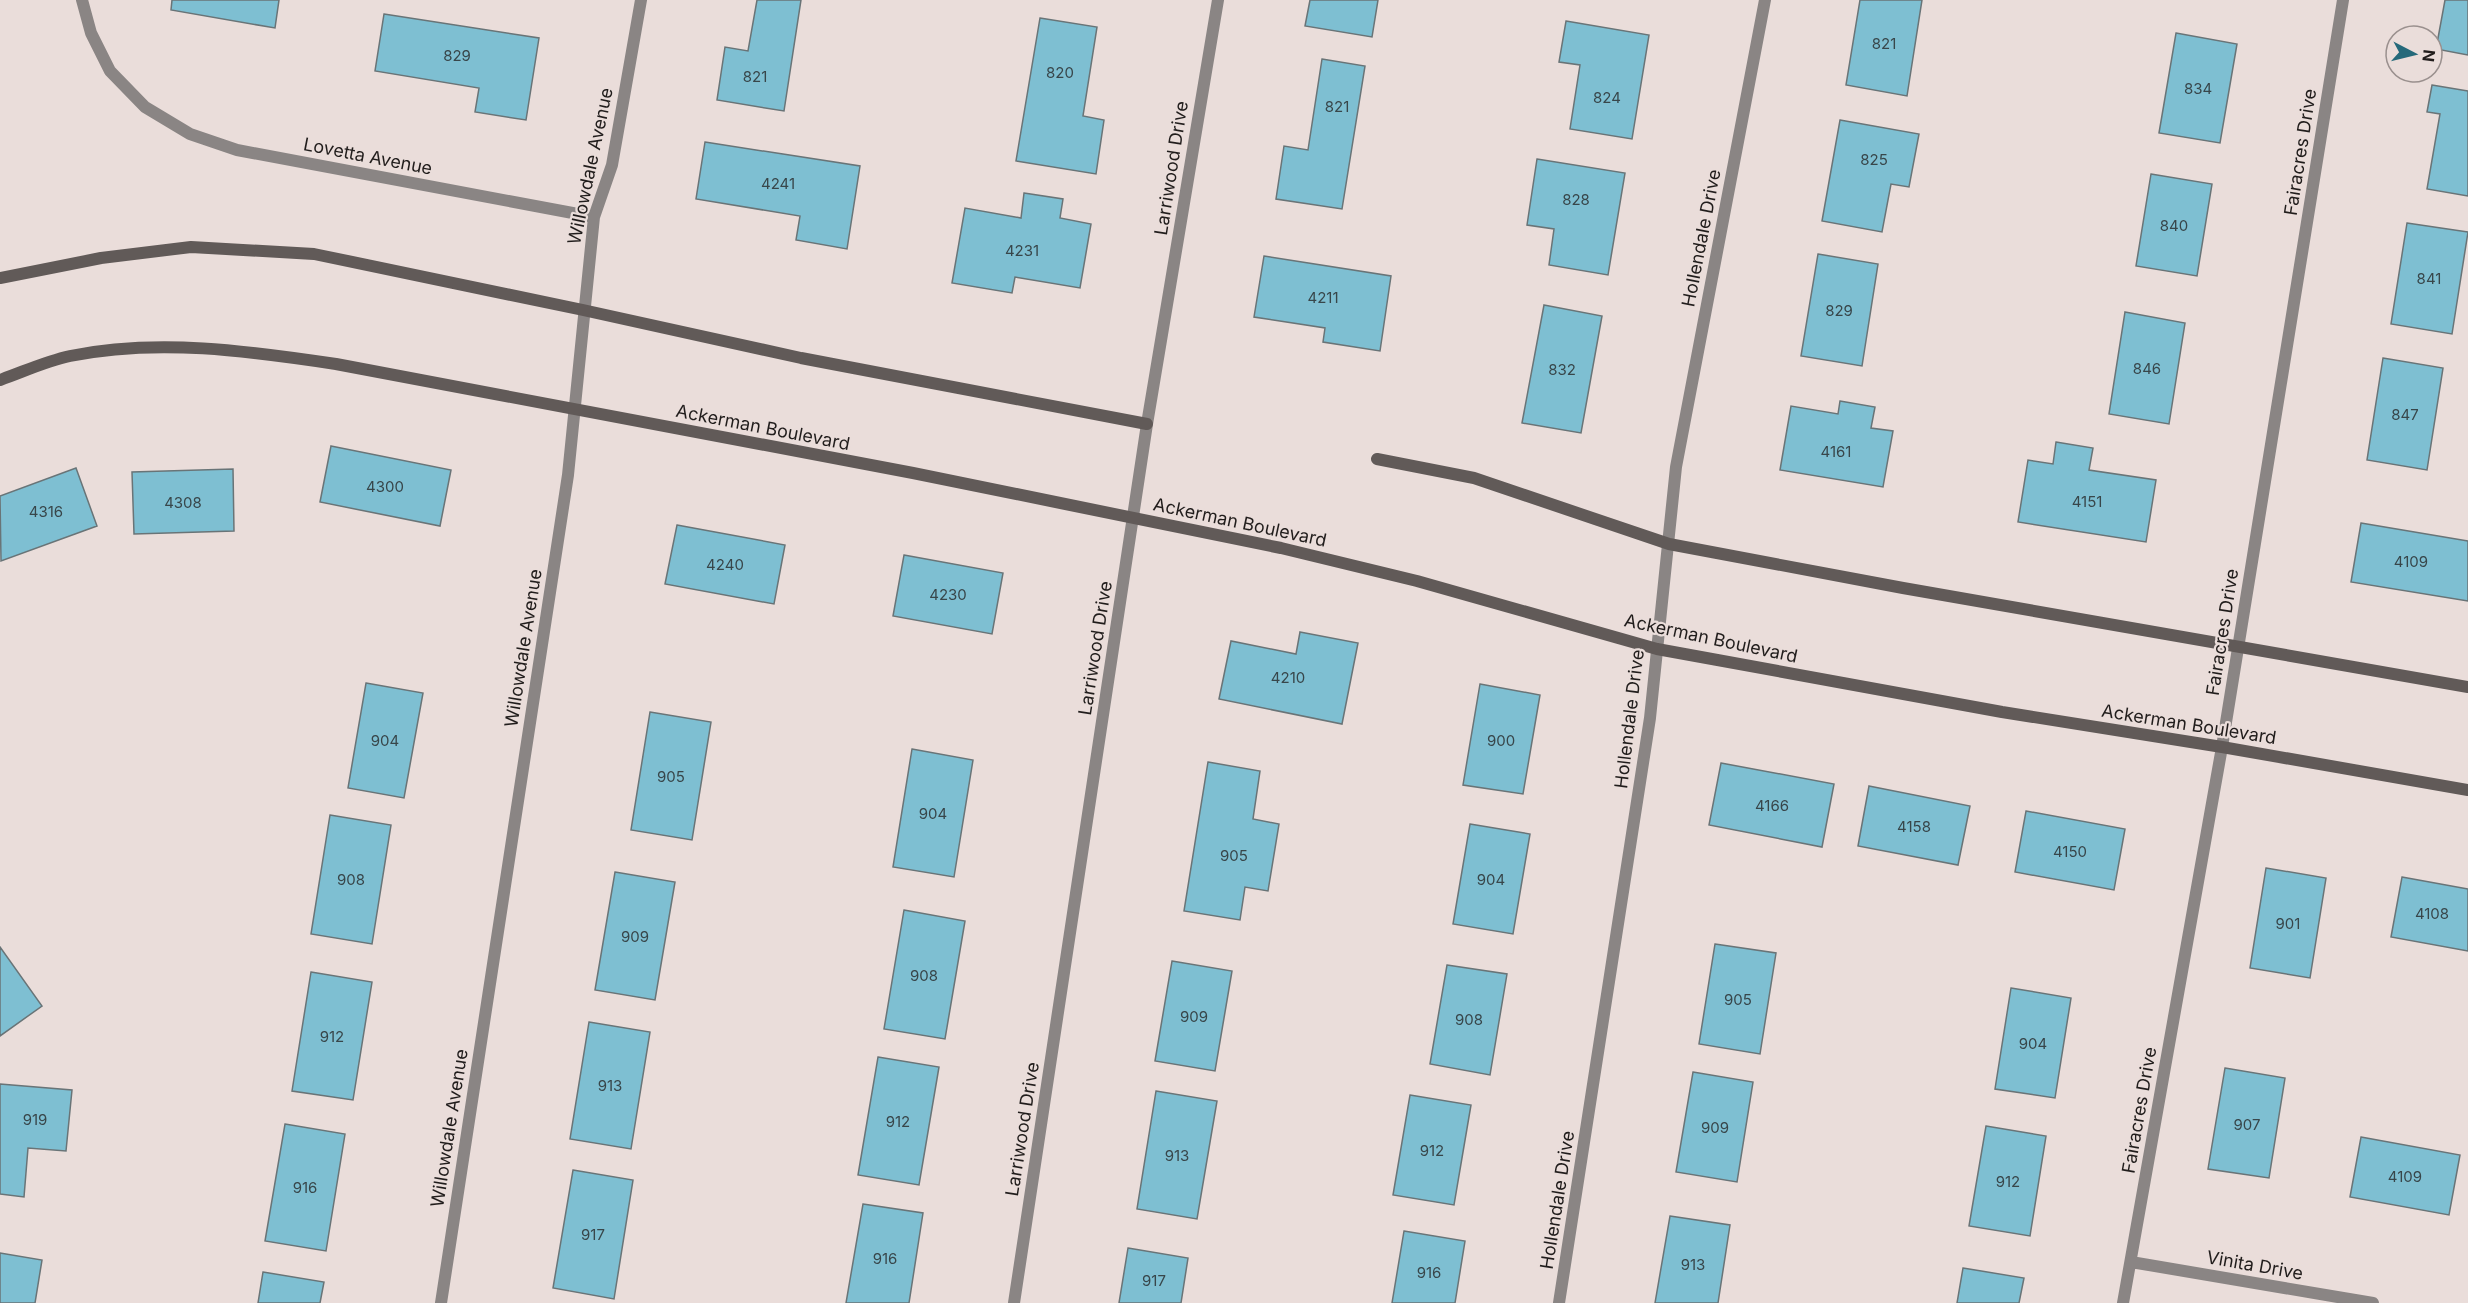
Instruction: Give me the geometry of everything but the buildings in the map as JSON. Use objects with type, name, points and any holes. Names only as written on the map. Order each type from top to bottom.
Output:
[{"type":"street","name":"Lovetta Avenue","points":[[82,0],[91,33],[110,71],[145,106],[190,134],[237,150],[594,216]]},
{"type":"street","name":"Willowdale Avenue","points":[[441,1303],[568,475],[594,216],[612,165],[641,0]]},
{"type":"street","name":"Larriwood Drive","points":[[1014,1303],[1147,424],[1218,0]]},
{"type":"street","name":"Hollendale Drive","points":[[1559,1303],[1650,718],[1676,467],[1765,0]]},
{"type":"street","name":"Fairacres Drive","points":[[2123,1303],[2222,747],[2343,0]]},
{"type":"street","points":[[0,278],[100,258],[191,247],[314,254],[801,358],[1147,424]]},
{"type":"street","name":"Ackerman Boulevard","points":[[0,380],[69,356],[146,347],[252,351],[336,364],[1134,517],[1281,548],[1406,578],[1657,649],[2002,712],[2468,790]]},
{"type":"street","points":[[1377,459],[1474,478],[1669,544],[1903,588],[2468,687]]},
{"type":"street","name":"Vinita Drive","points":[[2131,1262],[2373,1303]]}]
